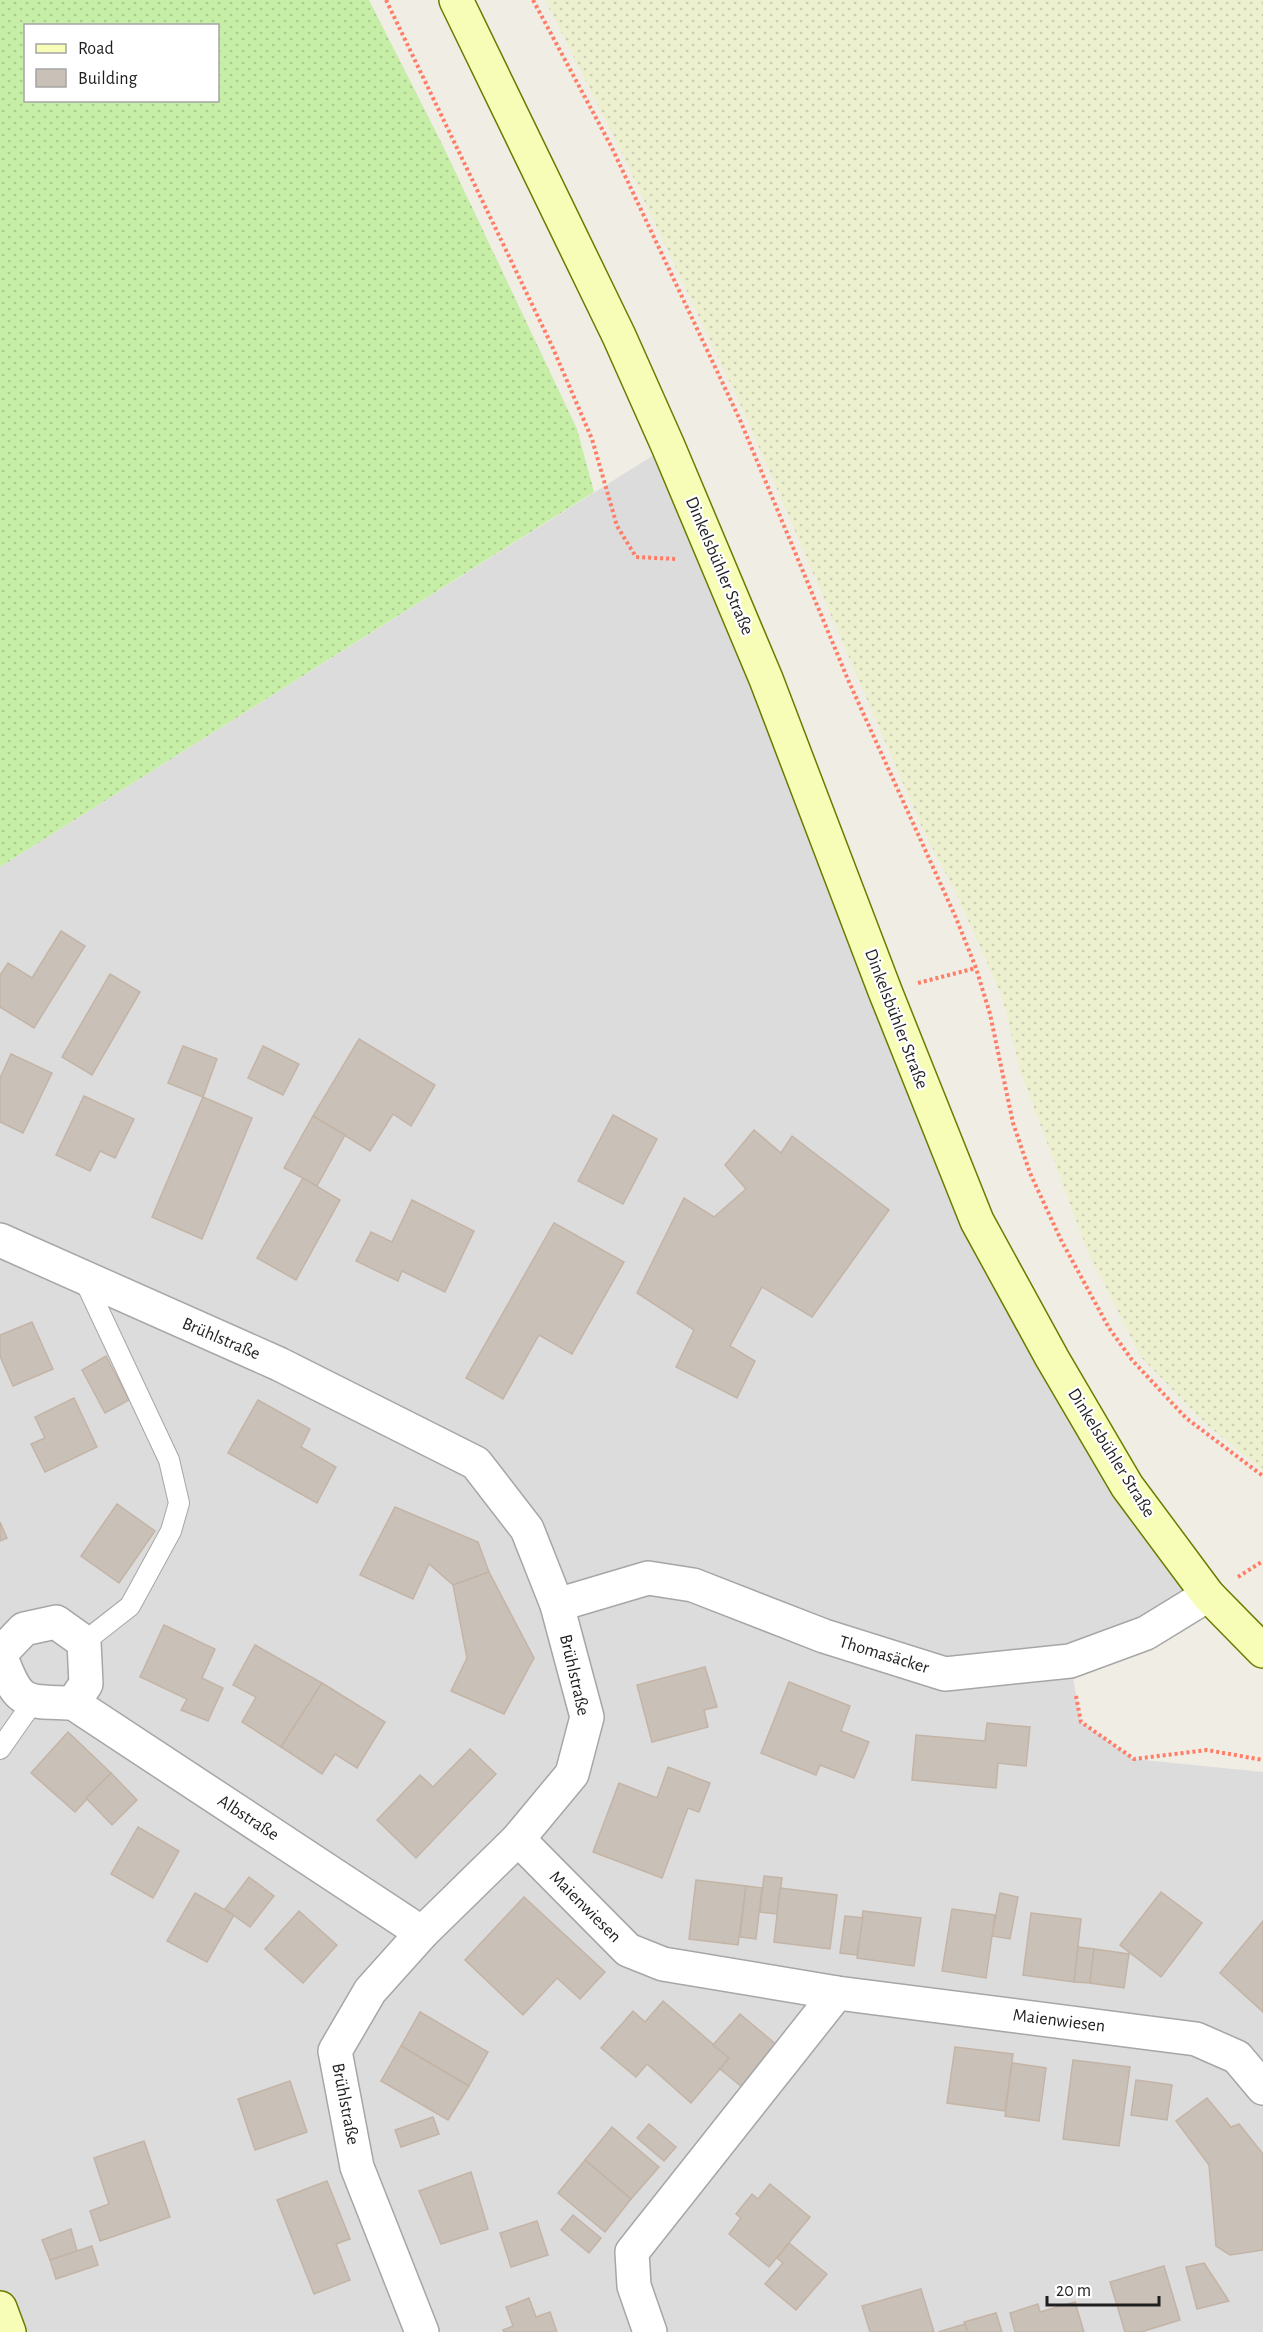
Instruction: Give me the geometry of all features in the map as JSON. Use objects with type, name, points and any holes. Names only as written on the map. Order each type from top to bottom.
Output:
[{"type":"main road","name":"Dinkelsbühler Straße","points":[[456,0],[619,336],[714,554],[766,679],[885,991],[977,1221],[1052,1358],[1127,1486],[1208,1595],[1263,1651]]},
{"type":"main road","points":[[0,2308],[9,2332]]},
{"type":"street","name":"Brühlstraße","points":[[0,1240],[84,1280],[279,1364],[476,1463],[526,1529],[557,1605],[588,1717],[572,1774],[518,1839],[422,1933],[370,1991],[335,2051],[357,2167],[422,2332]]},
{"type":"street","name":"Thomasäcker","points":[[557,1605],[648,1578],[693,1585],[824,1636],[945,1674],[1070,1661],[1146,1633],[1208,1595]]},
{"type":"street","points":[[56,1622],[84,1642],[86,1684],[73,1703],[33,1702],[14,1689],[0,1654],[24,1629],[56,1622]]},
{"type":"street","name":"Albstraße","points":[[73,1703],[422,1933]]},
{"type":"street","name":"Maienwiesen","points":[[518,1839],[628,1950],[663,1964],[837,1993],[1196,2039],[1237,2057],[1263,2088]]},
{"type":"street","points":[[650,2332],[634,2286],[632,2252],[837,1993]]},
{"type":"lane","points":[[84,1280],[169,1460],[179,1503],[171,1531],[130,1606],[84,1642]]},
{"type":"lane","points":[[0,1749],[33,1702]]},
{"type":"path","points":[[386,0],[552,346],[592,439],[617,526],[636,557],[667,560],[714,554]]},
{"type":"path","points":[[533,0],[611,146],[741,420],[849,682],[976,968],[990,1014],[1012,1123],[1030,1173],[1061,1240],[1109,1328],[1132,1360],[1186,1418],[1263,1476]]},
{"type":"path","points":[[885,991],[976,968]]},
{"type":"path","points":[[1070,1661],[1081,1722],[1134,1759],[1207,1750],[1263,1760]]},
{"type":"shaded area","points":[[668,446],[977,1221],[1193,1604],[1070,1661],[1081,1722],[1134,1759],[1263,1772],[1263,2332],[0,2332],[0,867]]},
{"type":"green space","points":[[0,0],[369,0],[443,146],[577,429],[594,492],[0,867]]},
{"type":"green space","points":[[545,0],[1263,0],[1263,1471],[1205,1423],[1141,1357],[1088,1252],[1021,1073],[1002,996],[956,893],[923,830],[747,419],[618,145]]},
{"type":"building","points":[[61,931],[85,946],[34,1028],[0,1007],[0,975],[8,963],[32,978]]},
{"type":"building","points":[[110,974],[140,992],[92,1075],[62,1057]]},
{"type":"building","points":[[359,1039],[435,1085],[411,1126],[393,1114],[370,1151],[313,1116]]},
{"type":"building","points":[[183,1046],[217,1059],[203,1097],[168,1083]]},
{"type":"building","points":[[263,1046],[299,1064],[283,1095],[248,1078]]},
{"type":"building","points":[[11,1054],[52,1073],[23,1133],[0,1122],[0,1078]]},
{"type":"building","points":[[84,1096],[134,1119],[115,1158],[100,1151],[90,1171],[56,1155]]},
{"type":"building","points":[[203,1097],[252,1118],[202,1239],[152,1217]]},
{"type":"building","points":[[613,1115],[657,1139],[623,1204],[578,1181]]},
{"type":"building","points":[[313,1116],[345,1135],[317,1186],[284,1168]]},
{"type":"building","points":[[754,1130],[781,1153],[792,1136],[889,1210],[812,1317],[762,1287],[730,1346],[755,1361],[737,1398],[676,1367],[694,1330],[637,1293],[684,1198],[714,1217],[746,1189],[725,1165]]},
{"type":"building","points":[[303,1178],[340,1200],[296,1280],[257,1258]]},
{"type":"building","points":[[412,1200],[474,1231],[445,1292],[402,1271],[398,1281],[356,1261],[371,1232],[392,1242]]},
{"type":"building","points":[[554,1223],[624,1262],[572,1354],[539,1335],[503,1399],[466,1378]]},
{"type":"building","points":[[32,1322],[53,1369],[13,1386],[0,1356],[0,1335]]},
{"type":"building","points":[[106,1356],[129,1400],[105,1413],[82,1370]]},
{"type":"building","points":[[74,1398],[97,1447],[45,1472],[31,1444],[45,1438],[35,1417]]},
{"type":"building","points":[[258,1400],[310,1429],[301,1447],[336,1467],[317,1503],[228,1453]]},
{"type":"building","points":[[117,1504],[155,1531],[119,1583],[81,1556]]},
{"type":"building","points":[[395,1507],[478,1542],[489,1572],[453,1585],[429,1564],[413,1599],[360,1575]]},
{"type":"building","points":[[0,1522],[7,1538],[0,1541]]},
{"type":"building","points":[[489,1572],[534,1658],[504,1714],[451,1691],[467,1658],[453,1585]]},
{"type":"building","points":[[164,1625],[215,1649],[202,1678],[223,1688],[208,1721],[181,1710],[187,1699],[140,1677]]},
{"type":"building","points":[[255,1645],[322,1683],[281,1747],[242,1722],[256,1697],[233,1685]]},
{"type":"building","points":[[705,1667],[717,1707],[704,1710],[708,1727],[652,1742],[637,1685]]},
{"type":"building","points":[[789,1682],[850,1706],[841,1731],[869,1742],[854,1778],[820,1765],[816,1775],[761,1753]]},
{"type":"building","points":[[322,1683],[385,1722],[357,1768],[335,1754],[322,1774],[281,1747]]},
{"type":"building","points":[[987,1723],[1030,1727],[1026,1766],[998,1763],[996,1788],[912,1780],[916,1735],[985,1741]]},
{"type":"building","points":[[68,1732],[111,1773],[75,1812],[31,1773]]},
{"type":"building","points":[[470,1749],[496,1774],[416,1858],[377,1820],[420,1775],[433,1787]]},
{"type":"building","points":[[668,1767],[710,1783],[699,1812],[688,1808],[662,1878],[593,1852],[619,1783],[657,1798]]},
{"type":"building","points":[[111,1773],[137,1800],[112,1825],[86,1798]]},
{"type":"building","points":[[138,1827],[179,1851],[153,1898],[111,1874]]},
{"type":"building","points":[[764,1876],[782,1878],[777,1914],[760,1912]]},
{"type":"building","points":[[249,1877],[274,1896],[250,1927],[225,1909]]},
{"type":"building","points":[[696,1880],[746,1886],[738,1945],[689,1939]]},
{"type":"building","points":[[746,1886],[762,1888],[756,1939],[740,1937]]},
{"type":"building","points":[[780,1888],[837,1895],[830,1949],[774,1942]]},
{"type":"building","points":[[1161,1892],[1202,1923],[1161,1977],[1120,1945]]},
{"type":"building","points":[[195,1893],[234,1915],[207,1962],[167,1941]]},
{"type":"building","points":[[1000,1893],[1018,1897],[1010,1939],[992,1936]]},
{"type":"building","points":[[524,1897],[605,1972],[580,1999],[557,1978],[523,2015],[465,1960]]},
{"type":"building","points":[[952,1909],[995,1915],[986,1978],[942,1971]]},
{"type":"building","points":[[299,1911],[337,1945],[303,1983],[265,1949]]},
{"type":"building","points":[[863,1911],[921,1918],[914,1966],[857,1958]]},
{"type":"building","points":[[1031,1913],[1081,1919],[1074,1982],[1023,1975]]},
{"type":"building","points":[[845,1916],[863,1918],[857,1955],[840,1953]]},
{"type":"building","points":[[1263,1921],[1263,2012],[1220,1973]]},
{"type":"building","points":[[1078,1947],[1094,1949],[1090,1983],[1074,1982]]},
{"type":"building","points":[[1094,1949],[1129,1954],[1124,1988],[1090,1983]]},
{"type":"building","points":[[663,2001],[729,2058],[691,2103],[647,2064],[636,2077],[601,2048],[633,2011],[645,2022]]},
{"type":"building","points":[[420,2012],[488,2052],[469,2086],[401,2046]]},
{"type":"building","points":[[740,2014],[778,2046],[743,2088],[720,2069],[729,2058],[713,2045]]},
{"type":"building","points":[[401,2046],[469,2086],[448,2120],[381,2081]]},
{"type":"building","points":[[955,2047],[1013,2054],[1005,2111],[947,2103]]},
{"type":"building","points":[[1073,2060],[1130,2067],[1119,2146],[1063,2139]]},
{"type":"building","points":[[1012,2063],[1046,2068],[1039,2121],[1005,2116]]},
{"type":"building","points":[[1136,2080],[1172,2085],[1167,2120],[1131,2115]]},
{"type":"building","points":[[290,2081],[307,2132],[255,2150],[238,2099]]},
{"type":"building","points":[[1207,2098],[1231,2127],[1239,2124],[1263,2154],[1263,2250],[1230,2255],[1216,2246],[1209,2165],[1176,2121]]},
{"type":"building","points":[[433,2117],[439,2134],[401,2147],[395,2130]]},
{"type":"building","points":[[649,2124],[676,2147],[664,2161],[637,2138]]},
{"type":"building","points":[[612,2127],[659,2167],[631,2199],[585,2160]]},
{"type":"building","points":[[144,2141],[170,2217],[100,2241],[90,2211],[109,2204],[94,2158]]},
{"type":"building","points":[[585,2160],[631,2199],[605,2232],[558,2193]]},
{"type":"building","points":[[471,2172],[488,2229],[441,2244],[419,2191]]},
{"type":"building","points":[[327,2181],[350,2239],[336,2244],[350,2280],[314,2294],[277,2200]]},
{"type":"building","points":[[770,2184],[810,2217],[769,2267],[729,2234],[741,2218],[736,2214],[752,2194],[758,2199]]},
{"type":"building","points":[[573,2215],[601,2238],[589,2253],[561,2230]]},
{"type":"building","points":[[537,2221],[548,2255],[511,2267],[500,2233]]},
{"type":"building","points":[[71,2229],[77,2251],[50,2260],[42,2240]]},
{"type":"building","points":[[789,2243],[827,2274],[796,2310],[765,2284],[783,2263],[777,2258]]},
{"type":"building","points":[[92,2246],[98,2265],[56,2279],[50,2260]]},
{"type":"building","points":[[1204,2263],[1229,2301],[1197,2309],[1186,2267]]},
{"type":"building","points":[[1164,2266],[1180,2320],[1141,2332],[1125,2332],[1110,2282]]},
{"type":"building","points":[[921,2289],[934,2332],[870,2332],[862,2306]]},
{"type":"building","points":[[529,2298],[536,2317],[550,2312],[557,2332],[504,2332],[503,2330],[513,2326],[506,2307]]},
{"type":"building","points":[[1075,2302],[1084,2332],[1015,2332],[1010,2313],[1038,2304],[1040,2312]]},
{"type":"building","points":[[996,2313],[1002,2332],[968,2332],[964,2322]]},
{"type":"building","points":[[965,2324],[968,2332],[938,2332]]}]
